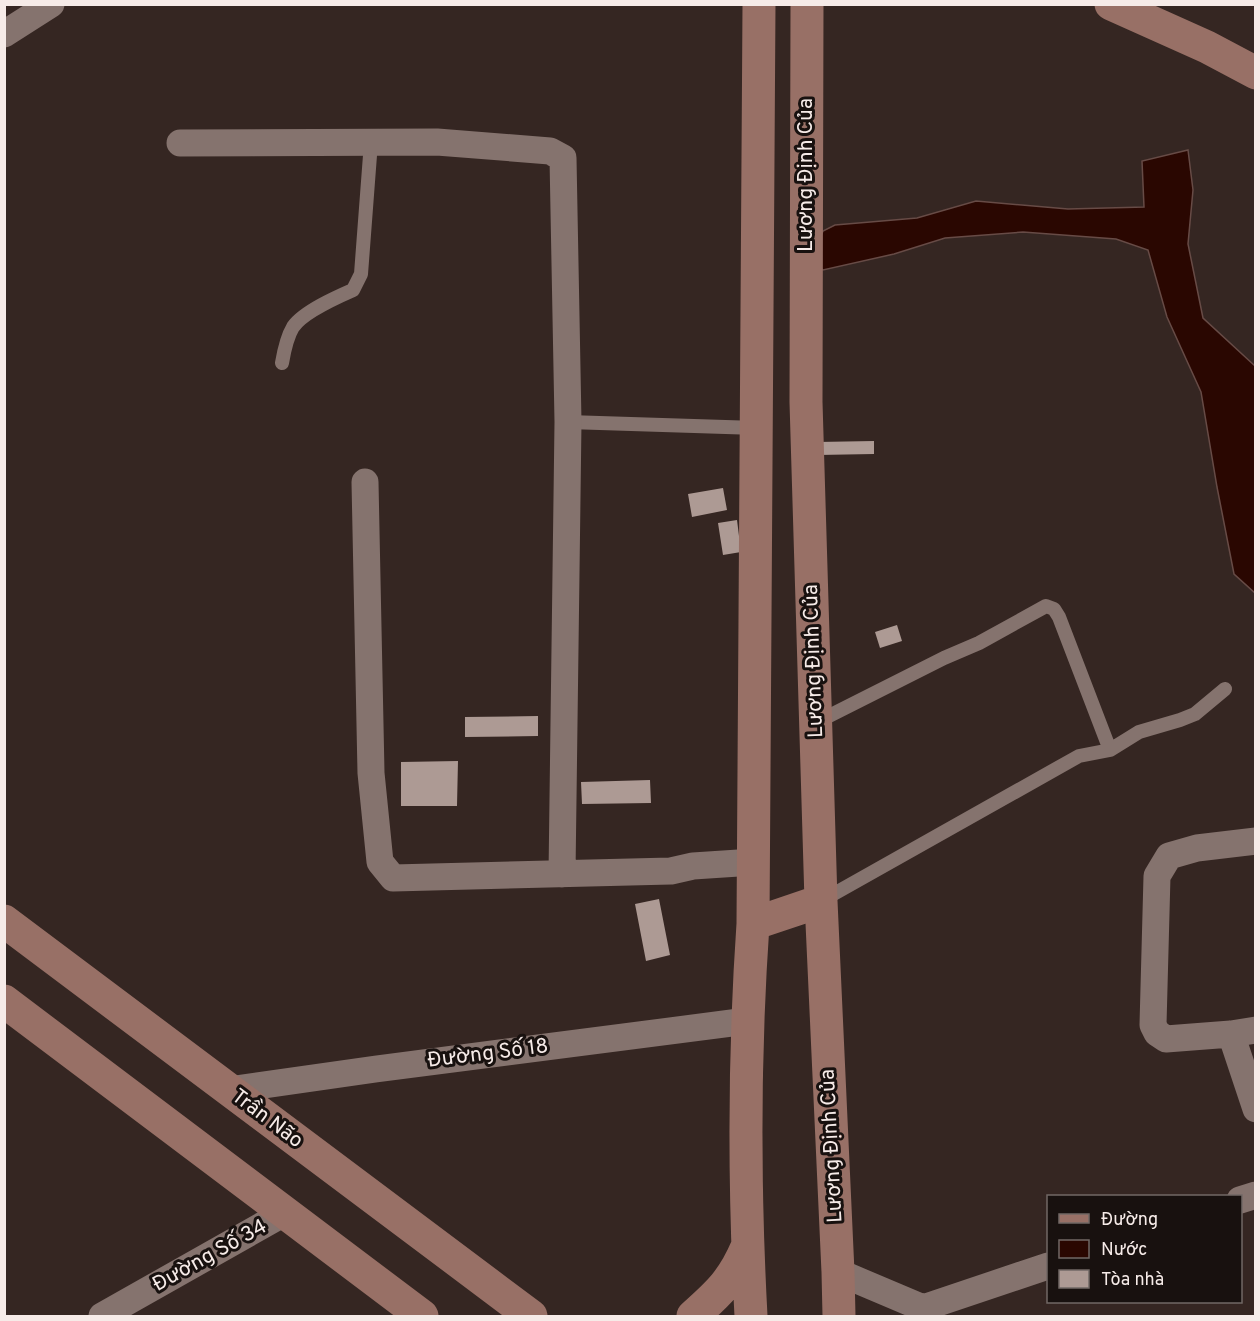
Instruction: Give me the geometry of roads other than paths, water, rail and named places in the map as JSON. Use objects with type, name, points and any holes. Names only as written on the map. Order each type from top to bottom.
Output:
[{"type":"main road","points":[[751,1317],[747,1248],[747,1021],[754,862],[759,4]]},
{"type":"main road","name":"Lương Định Của","points":[[807,4],[806,402],[820,901],[839,1317]]},
{"type":"main road","points":[[1111,4],[1207,47],[1256,73]]},
{"type":"main road","points":[[753,924],[820,901]]},
{"type":"main road","name":"Trần Não","points":[[4,921],[531,1317]]},
{"type":"main road","points":[[4,1001],[422,1317]]},
{"type":"main road","points":[[693,1317],[725,1286],[741,1262],[747,1248]]},
{"type":"street","points":[[4,34],[51,4]]},
{"type":"street","points":[[180,143],[437,142],[550,150],[563,158],[568,422],[562,874]]},
{"type":"street","points":[[365,482],[371,773],[380,861],[393,878],[671,871],[693,866],[754,862]]},
{"type":"street","points":[[1256,841],[1183,851],[1169,856],[1157,876],[1153,1025],[1157,1033],[1166,1039],[1243,1033],[1256,1109]]},
{"type":"street","name":"Đường Số 18","points":[[228,1090],[747,1021]]},
{"type":"street","name":"Đường Số 34","points":[[102,1317],[286,1212]]},
{"type":"street","points":[[838,1272],[920,1312],[1047,1266]]},
{"type":"lane","points":[[282,363],[286,343],[294,325],[324,303],[353,290],[361,274],[371,142]]},
{"type":"lane","points":[[568,422],[757,428]]},
{"type":"lane","points":[[815,723],[944,658],[979,643],[1046,606],[1054,609],[1059,617],[1110,750]]},
{"type":"lane","points":[[820,901],[1079,756],[1110,750],[1139,732],[1195,714],[1225,689]]},
{"type":"water","points":[[1188,150],[1193,190],[1188,244],[1203,318],[1255,366],[1255,593],[1234,574],[1201,392],[1167,317],[1148,250],[1116,239],[1023,232],[945,238],[894,254],[823,270],[811,260],[823,231],[835,225],[917,218],[976,201],[1068,209],[1144,207],[1142,161]]}]
